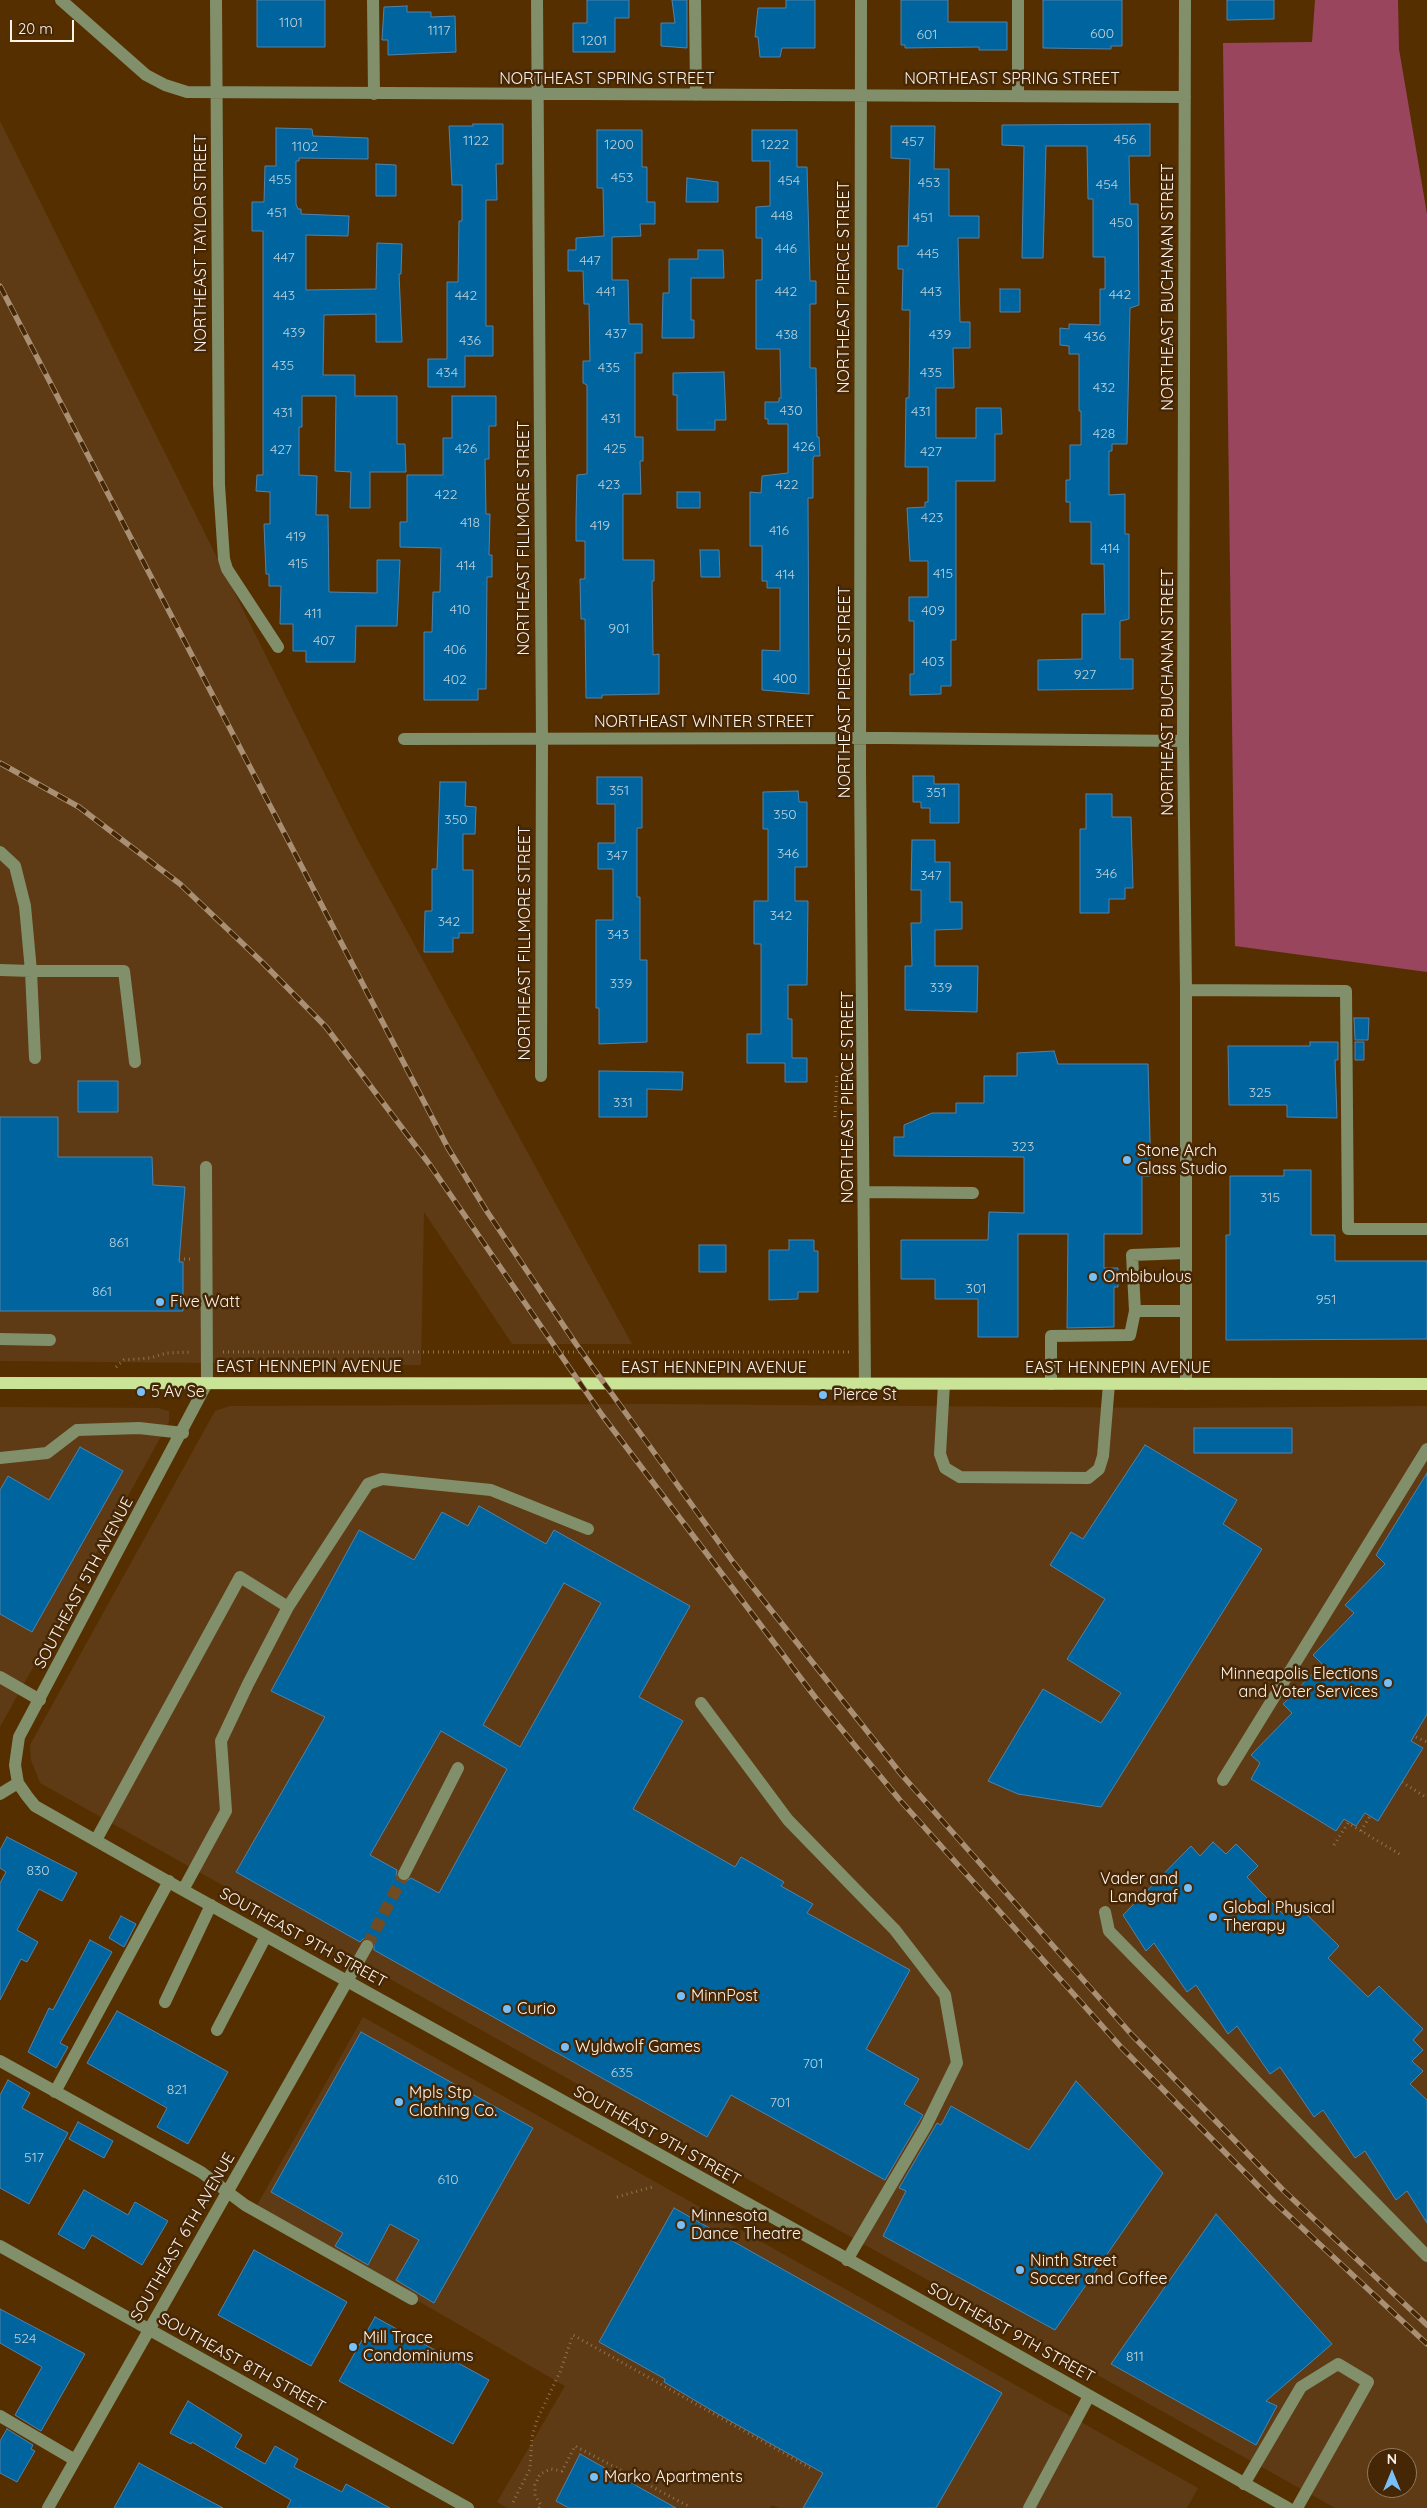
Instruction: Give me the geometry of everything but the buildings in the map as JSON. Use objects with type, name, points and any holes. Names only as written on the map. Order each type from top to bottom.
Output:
[{"type":"main road","name":"EAST HENNEPIN AVENUE","points":[[0,1383],[1427,1384]]},
{"type":"street","name":"NORTHEAST SPRING STREET","points":[[61,0],[146,75],[165,86],[216,93],[537,95],[1018,94],[1185,97]]},
{"type":"street","name":"NORTHEAST TAYLOR STREET","points":[[216,0],[219,485],[224,559],[227,569],[278,647]]},
{"type":"street","points":[[373,0],[374,94]]},
{"type":"street","name":"NORTHEAST FILLMORE STREET","points":[[537,0],[542,739],[541,1076]]},
{"type":"street","points":[[695,0],[696,95]]},
{"type":"street","name":"NORTHEAST PIERCE STREET","points":[[861,0],[861,739],[865,1384]]},
{"type":"street","points":[[1018,0],[1018,94]]},
{"type":"street","name":"NORTHEAST BUCHANAN STREET","points":[[1185,0],[1183,742],[1186,990],[1186,1384]]},
{"type":"street","name":"NORTHEAST WINTER STREET","points":[[404,739],[861,739],[1183,742]]},
{"type":"street","points":[[0,852],[15,866],[25,906],[31,970],[35,1058]]},
{"type":"street","points":[[0,970],[124,971],[135,1062]]},
{"type":"street","points":[[1186,990],[1346,990],[1348,1228],[1427,1229]]},
{"type":"street","points":[[206,1167],[207,1383]]},
{"type":"street","points":[[865,1192],[973,1194]]},
{"type":"street","points":[[1051,1384],[1051,1336],[1130,1335],[1135,1311],[1132,1255],[1186,1253]]},
{"type":"street","points":[[1135,1311],[1186,1311]]},
{"type":"street","points":[[0,1339],[50,1340]]},
{"type":"street","name":"SOUTHEAST 5TH AVENUE","points":[[18,1783],[15,1765],[19,1737],[183,1432],[207,1383]]},
{"type":"street","points":[[944,1384],[940,1454],[945,1468],[960,1477],[1068,1478],[1088,1478],[1098,1469],[1103,1456],[1110,1384]]},
{"type":"street","points":[[0,1458],[47,1453],[77,1430],[139,1428],[183,1432]]},
{"type":"street","points":[[1223,1780],[1427,1449]]},
{"type":"street","points":[[183,1890],[226,1811],[221,1741],[288,1606],[368,1484],[382,1479],[491,1490],[588,1529]]},
{"type":"street","points":[[96,1840],[240,1577],[288,1606]]},
{"type":"street","points":[[0,1677],[40,1700]]},
{"type":"street","points":[[701,1703],[788,1820],[895,1930],[945,1995],[956,2063],[926,2126],[847,2260]]},
{"type":"street","points":[[404,1874],[458,1768]]},
{"type":"street","points":[[0,1794],[18,1783]]},
{"type":"street","name":"SOUTHEAST 9TH STREET","points":[[18,1783],[35,1806],[1288,2508]]},
{"type":"street","points":[[55,2092],[169,1881]]},
{"type":"street","points":[[165,2002],[211,1905]]},
{"type":"street","points":[[1105,1912],[1109,1931],[1427,2256]]},
{"type":"street","points":[[218,2030],[266,1936]]},
{"type":"street","name":"SOUTHEAST 6TH AVENUE","points":[[48,2508],[367,1946]]},
{"type":"street","points":[[0,2061],[201,2172],[245,2205],[412,2299]]},
{"type":"street","name":"SOUTHEAST 8TH STREET","points":[[0,2246],[468,2508]]},
{"type":"street","points":[[1244,2484],[1301,2386],[1338,2364],[1368,2382],[1297,2508]]},
{"type":"street","points":[[1028,2508],[1089,2396]]},
{"type":"street","points":[[0,2416],[75,2460]]},
{"type":"path","points":[[835,1117],[837,1072]]},
{"type":"path","points":[[166,1353],[865,1352]]},
{"type":"path","points":[[1416,1737],[1427,1742]]},
{"type":"path","points":[[1402,1782],[1427,1798]]},
{"type":"path","points":[[1361,1831],[1370,1816]]},
{"type":"path","points":[[1334,1845],[1348,1823],[1401,1854]]},
{"type":"path","points":[[616,2197],[652,2187]]},
{"type":"path","points":[[513,2502],[530,2470],[532,2437],[537,2420],[560,2372],[573,2335],[810,2468]]},
{"type":"path","points":[[540,2508],[541,2505],[535,2496],[535,2485],[540,2474],[551,2470],[562,2470],[575,2446],[690,2507]]},
{"type":"shaded area","points":[[1315,0],[1398,0],[1399,49],[1427,214],[1427,972],[1235,946],[1223,43],[1312,42]]},
{"type":"shaded area","points":[[0,121],[358,841],[632,1344],[512,1344],[424,1212],[421,1365],[0,1361]]},
{"type":"shaded area","points":[[648,1404],[1183,1408],[1427,1406],[1427,2508],[1335,2508],[40,1783],[31,1760],[30,1745],[215,1411],[230,1406]]},
{"type":"shaded area","points":[[0,1407],[158,1408],[169,1411],[169,1422],[0,1727]]},
{"type":"shaded area","points":[[363,2017],[1198,2488],[1187,2508],[779,2508],[772,2505],[770,2508],[507,2508],[497,2502],[565,2386],[256,2207]]},
{"type":"tunnel","points":[[367,1946],[404,1874]]},
{"type":"railway","points":[[0,286],[448,1148],[486,1210],[576,1344],[733,1562],[901,1774],[1132,2035],[1283,2190],[1427,2325]]},
{"type":"railway","points":[[0,763],[79,807],[180,884],[261,961],[326,1027],[430,1165],[602,1415],[815,1697],[899,1799],[1121,2047],[1272,2200],[1427,2344]]},
{"type":"place","name":"Stone Arch Glass Studio","points":[[1127,1160]]},
{"type":"place","name":"Ombibulous","points":[[1093,1277]]},
{"type":"place","name":"Five Watt","points":[[160,1302]]},
{"type":"place","name":"5 Av Se","points":[[141,1392]]},
{"type":"place","name":"Pierce St","points":[[823,1395]]},
{"type":"place","name":"Minneapolis Elections and Voter Services","points":[[1388,1683]]},
{"type":"place","name":"Vader and Landgraf","points":[[1188,1888]]},
{"type":"place","name":"Global Physical Therapy","points":[[1213,1917]]},
{"type":"place","name":"MinnPost","points":[[681,1996]]},
{"type":"place","name":"Curio","points":[[507,2009]]},
{"type":"place","name":"Wyldwolf Games","points":[[565,2047]]},
{"type":"place","name":"Mpls Stp Clothing Co.","points":[[399,2102]]},
{"type":"place","name":"Minnesota Dance Theatre","points":[[681,2225]]},
{"type":"place","name":"Ninth Street Soccer and Coffee","points":[[1020,2270]]},
{"type":"place","name":"Mill Trace Condominiums","points":[[353,2347]]},
{"type":"place","name":"Marko Apartments","points":[[594,2477]]}]
